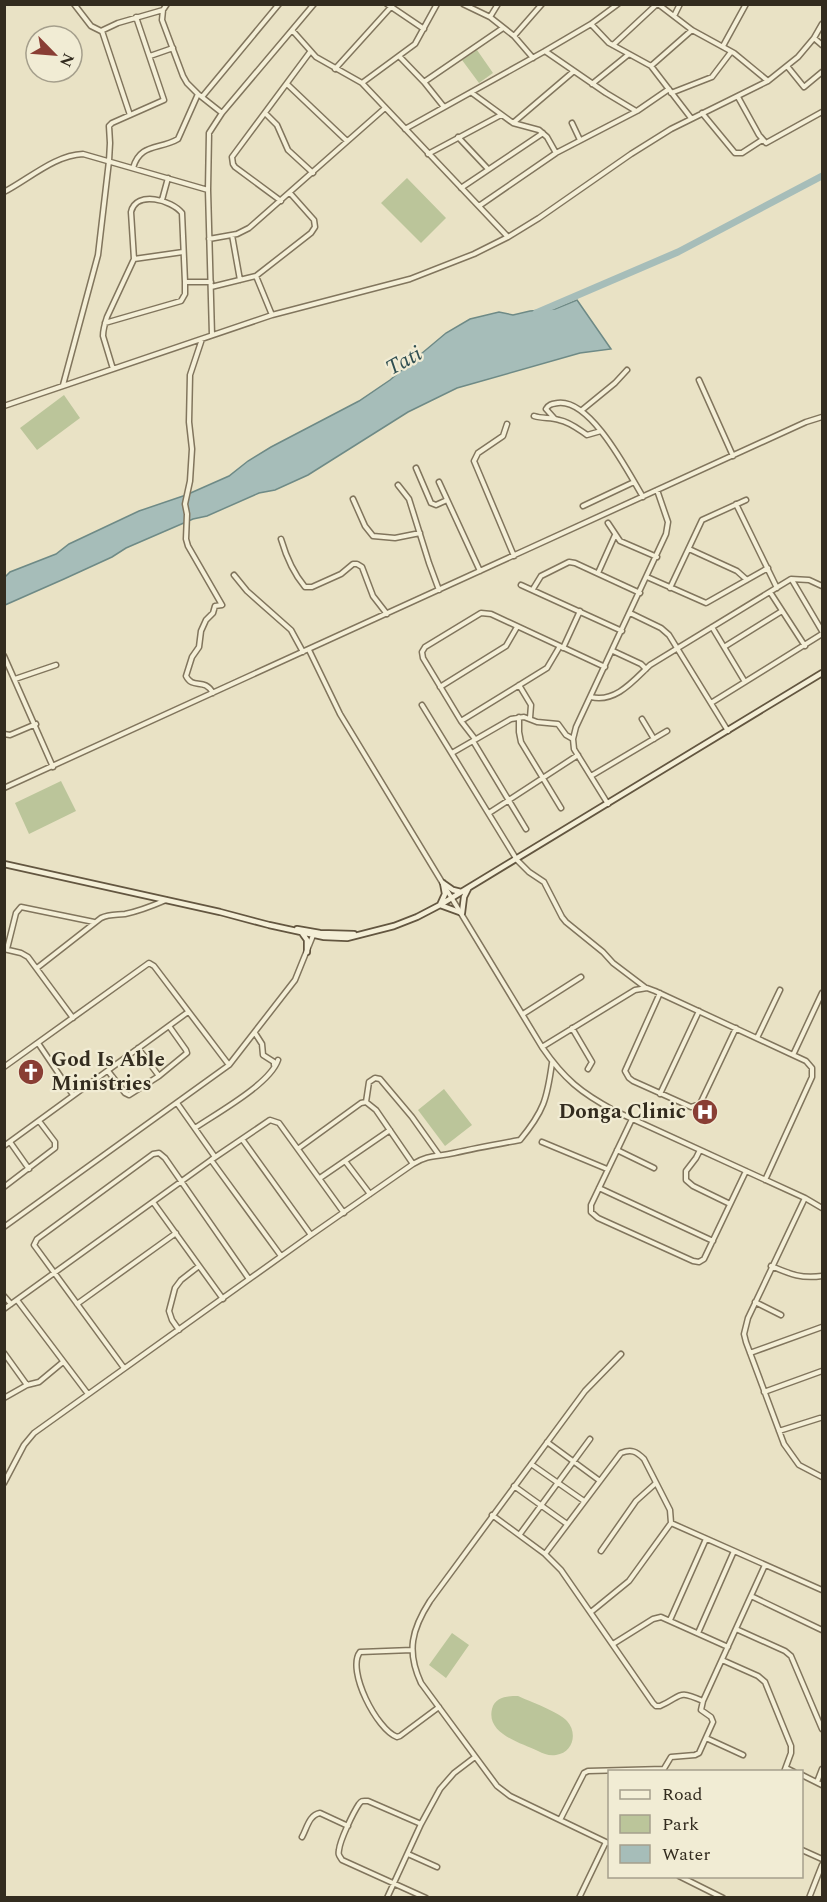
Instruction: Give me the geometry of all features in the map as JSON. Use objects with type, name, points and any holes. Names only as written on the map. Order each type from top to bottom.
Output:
[{"type":"street","points":[[74,4],[91,26],[102,30],[163,10]]},
{"type":"street","points":[[167,4],[163,10],[162,20],[183,76],[200,96],[222,113]]},
{"type":"street","points":[[133,168],[140,153],[178,139],[200,96],[279,4]]},
{"type":"street","points":[[212,335],[208,139],[222,113],[312,6],[305,4]]},
{"type":"street","points":[[362,83],[415,44],[438,4]]},
{"type":"street","points":[[463,4],[490,17],[514,36],[533,58]]},
{"type":"street","points":[[490,17],[498,4]]},
{"type":"street","points":[[514,36],[542,4]]},
{"type":"street","points":[[613,45],[658,4],[692,30],[731,51],[768,81]]},
{"type":"street","points":[[674,16],[680,4]]},
{"type":"street","points":[[723,46],[746,4]]},
{"type":"street","points":[[405,129],[545,51],[591,24],[617,5]]},
{"type":"street","points":[[335,69],[389,6],[424,29]]},
{"type":"street","points":[[63,386],[98,255],[109,161],[109,126],[164,100],[136,17]]},
{"type":"street","points":[[591,24],[613,45],[651,66],[691,118]]},
{"type":"street","points":[[4,406],[272,315],[411,279],[474,254],[508,237],[568,199],[637,149],[691,118],[768,81],[787,66],[814,38],[822,24]]},
{"type":"street","points":[[424,82],[503,28]]},
{"type":"street","points":[[102,30],[130,115]]},
{"type":"street","points":[[292,30],[310,52],[320,60],[362,83],[508,237]]},
{"type":"street","points":[[651,66],[692,30]]},
{"type":"street","points":[[814,38],[822,45]]},
{"type":"street","points":[[150,56],[173,48]]},
{"type":"street","points":[[545,51],[592,84],[637,111]]},
{"type":"street","points":[[479,206],[556,153],[579,140],[637,111],[670,91],[712,77],[731,51]]},
{"type":"street","points":[[281,201],[233,164],[234,152],[310,52]]},
{"type":"street","points":[[592,84],[629,54]]},
{"type":"street","points":[[399,56],[445,107]]},
{"type":"street","points":[[787,66],[804,87],[822,72]]},
{"type":"street","points":[[513,123],[574,71]]},
{"type":"street","points":[[287,84],[346,141]]},
{"type":"street","points":[[472,93],[513,123],[535,128],[543,133],[556,153]]},
{"type":"street","points":[[738,97],[762,140],[768,143],[822,112]]},
{"type":"street","points":[[209,239],[232,235],[249,228],[385,108]]},
{"type":"street","points":[[265,113],[277,125],[288,150],[313,173]]},
{"type":"street","points":[[702,113],[735,153],[742,153],[762,140]]},
{"type":"street","points":[[428,154],[501,114]]},
{"type":"street","points":[[572,123],[579,140]]},
{"type":"street","points":[[461,188],[543,133]]},
{"type":"street","points":[[458,137],[488,170]]},
{"type":"street","points":[[4,192],[61,159],[74,154],[93,156],[208,190]]},
{"type":"street","points":[[162,200],[168,178]]},
{"type":"street","points":[[185,282],[211,285],[256,276],[311,233],[315,227],[314,220],[290,193]]},
{"type":"street","points":[[105,323],[181,301],[185,294],[182,213],[162,200],[140,200],[132,205],[134,259],[105,323],[103,336],[113,369]]},
{"type":"street","points":[[232,235],[240,280]]},
{"type":"street","points":[[134,259],[183,252]]},
{"type":"street","points":[[256,276],[272,315]]},
{"type":"street","points":[[202,338],[190,375],[189,422],[192,449],[186,502],[186,539],[222,605],[215,606],[211,616],[205,622],[199,646],[192,657],[186,676],[195,684],[202,683],[208,686],[213,693]]},
{"type":"street","points":[[582,410],[627,370]]},
{"type":"street","points":[[699,380],[733,456]]},
{"type":"street","points":[[555,419],[546,409],[553,404],[565,403],[582,410],[601,431],[643,497]]},
{"type":"street","points":[[534,416],[571,424],[587,435],[601,431]]},
{"type":"street","points":[[4,788],[806,422],[822,417]]},
{"type":"street","points":[[507,424],[504,436],[478,453],[474,461],[514,556]]},
{"type":"street","points":[[416,468],[431,503],[436,505],[447,500]]},
{"type":"street","points":[[439,482],[480,571]]},
{"type":"street","points":[[583,506],[634,482]]},
{"type":"street","points":[[398,485],[408,499],[439,590]]},
{"type":"street","points":[[608,804],[574,749],[573,739],[576,727],[657,557],[668,528],[667,516],[657,490]]},
{"type":"street","points":[[353,499],[365,526],[374,536],[395,538],[420,532]]},
{"type":"street","points":[[670,588],[702,520],[746,500]]},
{"type":"street","points":[[736,504],[777,588]]},
{"type":"street","points":[[608,523],[620,540],[657,557]]},
{"type":"street","points":[[598,573],[615,535]]},
{"type":"street","points":[[281,539],[293,569],[305,587],[312,587],[341,574],[353,564],[357,564],[362,567],[379,605],[387,614]]},
{"type":"street","points":[[689,549],[737,571],[747,580]]},
{"type":"street","points":[[533,589],[541,576],[569,562],[640,593]]},
{"type":"street","points":[[647,578],[706,603],[768,568]]},
{"type":"street","points":[[234,575],[247,591],[291,630],[303,652]]},
{"type":"street","points":[[711,703],[805,646],[822,632],[791,579]]},
{"type":"street","points":[[591,697],[602,699],[610,697],[677,648],[791,579],[809,580],[822,586]]},
{"type":"street","points":[[522,585],[622,631]]},
{"type":"street","points":[[770,592],[805,646]]},
{"type":"street","points":[[461,721],[547,668],[562,647],[580,610]]},
{"type":"street","points":[[724,647],[782,611]]},
{"type":"street","points":[[526,829],[423,658],[422,652],[425,647],[484,612],[605,667]]},
{"type":"street","points":[[630,613],[665,631],[728,731]]},
{"type":"street","points":[[441,687],[506,646],[517,627]]},
{"type":"street","points":[[712,627],[745,682]]},
{"type":"street","points":[[309,650],[340,714],[542,1047],[565,1077],[579,1090],[599,1103],[765,1179],[822,1208]]},
{"type":"street","points":[[613,651],[641,664],[646,669]]},
{"type":"street","points":[[4,656],[36,724],[53,767]]},
{"type":"street","points":[[15,680],[56,665]]},
{"type":"street","points":[[265,923],[302,933],[360,934],[406,922],[453,898],[517,860],[822,673]]},
{"type":"street","points":[[519,685],[531,705],[530,718]]},
{"type":"street","points":[[422,705],[517,860],[544,882],[566,922],[646,988],[808,1063],[813,1071],[813,1077],[765,1179]]},
{"type":"street","points":[[452,753],[507,721],[519,717],[558,724],[566,735],[573,739]]},
{"type":"street","points":[[519,717],[521,742],[561,808]]},
{"type":"street","points":[[642,719],[654,738]]},
{"type":"street","points":[[4,734],[10,735],[36,724]]},
{"type":"street","points":[[591,776],[667,731]]},
{"type":"street","points":[[489,813],[578,755]]},
{"type":"street","points":[[4,864],[314,934]]},
{"type":"street","points":[[443,883],[453,890],[466,890]]},
{"type":"street","points":[[440,905],[445,894],[443,883]]},
{"type":"street","points":[[462,913],[466,890]]},
{"type":"street","points":[[37,968],[95,922],[108,915],[148,909],[166,899]]},
{"type":"street","points":[[440,905],[462,913]]},
{"type":"street","points":[[73,1018],[26,956],[6,949],[16,912],[21,907],[95,922]]},
{"type":"street","points":[[302,933],[307,940],[308,952]]},
{"type":"street","points":[[4,1227],[229,1065],[296,980],[314,934]]},
{"type":"street","points":[[4,1067],[149,963],[154,966],[229,1065]]},
{"type":"street","points":[[523,1014],[581,977]]},
{"type":"street","points":[[542,1047],[634,990],[646,988]]},
{"type":"street","points":[[757,1038],[780,990]]},
{"type":"street","points":[[660,993],[625,1071],[631,1080],[660,1094],[689,1106],[694,1107],[700,1104],[736,1028]]},
{"type":"street","points":[[793,1055],[822,993]]},
{"type":"street","points":[[660,1094],[699,1011]]},
{"type":"street","points":[[4,1146],[188,1012]]},
{"type":"street","points":[[108,1071],[126,1094],[130,1095],[159,1076],[186,1054],[186,1050],[169,1026]]},
{"type":"street","points":[[572,1028],[592,1062],[588,1070]]},
{"type":"street","points":[[255,1033],[262,1044],[263,1055],[274,1062],[274,1068]]},
{"type":"street","points":[[38,1043],[73,1095]]},
{"type":"street","points":[[138,1048],[159,1076]]},
{"type":"street","points":[[195,1128],[258,1085],[274,1068],[278,1060]]},
{"type":"street","points":[[5,1482],[29,1439],[124,1368],[413,1164],[423,1158],[520,1140],[539,1115],[547,1097],[553,1062]]},
{"type":"street","points":[[366,1102],[369,1082],[375,1078],[380,1079],[412,1117],[439,1155]]},
{"type":"street","points":[[366,1102],[376,1110],[413,1164]]},
{"type":"street","points":[[299,1148],[361,1103],[366,1102]]},
{"type":"street","points":[[177,1103],[281,1256]]},
{"type":"street","points":[[4,1309],[213,1158],[273,1119],[299,1148],[344,1213]]},
{"type":"street","points":[[632,1119],[590,1207],[598,1218],[695,1262],[703,1260],[746,1171]]},
{"type":"street","points":[[4,1187],[56,1147],[55,1142],[39,1121]]},
{"type":"street","points":[[320,1178],[390,1130]]},
{"type":"street","points":[[242,1139],[311,1235]]},
{"type":"street","points":[[10,1142],[29,1169]]},
{"type":"street","points":[[542,1142],[607,1169]]},
{"type":"street","points":[[617,1150],[654,1168]]},
{"type":"street","points":[[700,1150],[686,1171],[686,1180],[693,1186],[730,1204]]},
{"type":"street","points":[[124,1368],[34,1245],[36,1240],[153,1154],[158,1153],[163,1156],[249,1279]]},
{"type":"street","points":[[345,1161],[370,1194]]},
{"type":"street","points":[[599,1188],[713,1241]]},
{"type":"street","points":[[805,1198],[755,1302],[745,1329],[745,1339],[788,1452],[803,1468],[822,1476]]},
{"type":"street","points":[[153,1202],[223,1299]]},
{"type":"street","points":[[77,1304],[176,1233]]},
{"type":"street","points":[[179,1330],[169,1311],[175,1288],[181,1280],[199,1266]]},
{"type":"street","points":[[771,1266],[798,1277],[822,1276]]},
{"type":"street","points":[[4,1296],[11,1304]]},
{"type":"street","points":[[17,1300],[88,1394]]},
{"type":"street","points":[[755,1302],[781,1315]]},
{"type":"street","points":[[750,1353],[822,1327]]},
{"type":"street","points":[[4,1353],[27,1384]]},
{"type":"street","points":[[579,1898],[608,1843],[503,1792],[422,1683],[415,1670],[412,1650],[416,1627],[424,1610],[585,1390],[621,1354]]},
{"type":"street","points":[[4,1398],[27,1384],[34,1384],[44,1379],[63,1362]]},
{"type":"street","points":[[764,1392],[822,1371]]},
{"type":"street","points":[[779,1431],[820,1418]]},
{"type":"street","points":[[520,1534],[590,1439]]},
{"type":"street","points":[[547,1442],[600,1481]]},
{"type":"street","points":[[545,1554],[621,1453],[628,1450],[634,1451],[644,1459],[670,1510],[671,1522],[629,1581],[591,1612]]},
{"type":"street","points":[[531,1464],[584,1502]]},
{"type":"street","points":[[601,1551],[636,1501],[656,1483]]},
{"type":"street","points":[[514,1486],[567,1524]]},
{"type":"street","points":[[492,1515],[520,1534],[561,1570],[656,1706],[665,1704],[685,1693],[703,1701]]},
{"type":"street","points":[[671,1522],[822,1590]]},
{"type":"street","points":[[670,1620],[706,1539]]},
{"type":"street","points":[[698,1633],[734,1551]]},
{"type":"street","points":[[663,1770],[671,1757],[698,1755],[713,1722],[711,1717],[701,1710],[703,1701],[765,1565]]},
{"type":"street","points":[[751,1596],[822,1630]]},
{"type":"street","points":[[613,1644],[653,1618],[661,1617],[728,1647]]},
{"type":"street","points":[[736,1629],[785,1651],[791,1656],[822,1729]]},
{"type":"street","points":[[412,1650],[360,1652],[356,1660],[362,1691],[372,1711],[388,1732],[394,1736],[400,1736],[439,1707]]},
{"type":"street","points":[[722,1660],[758,1676],[765,1682],[791,1746],[791,1754],[785,1770]]},
{"type":"street","points":[[706,1738],[743,1755]]},
{"type":"street","points":[[387,1898],[440,1789],[454,1773],[475,1757]]},
{"type":"street","points":[[803,1776],[820,1784],[822,1769]]},
{"type":"street","points":[[560,1820],[584,1773],[608,1771]]},
{"type":"street","points":[[421,1824],[368,1801],[363,1801],[359,1804],[348,1826],[339,1848],[339,1854],[342,1860],[426,1898]]},
{"type":"street","points":[[302,1837],[312,1816],[316,1813],[321,1813],[348,1826]]},
{"type":"street","points":[[803,1851],[822,1859]]},
{"type":"street","points":[[408,1854],[437,1867]]},
{"type":"street","points":[[809,1898],[822,1865]]},
{"type":"street","points":[[683,1878],[722,1897]]},
{"type":"green space","points":[[477,50],[493,73],[479,83],[462,60]]},
{"type":"green space","points":[[407,178],[446,218],[421,243],[381,203]]},
{"type":"green space","points":[[64,395],[80,418],[37,450],[20,428]]},
{"type":"green space","points":[[61,781],[76,811],[29,834],[15,803]]},
{"type":"green space","points":[[444,1089],[472,1125],[445,1146],[418,1110]]},
{"type":"green space","points":[[452,1633],[469,1645],[446,1678],[429,1665]]},
{"type":"green space","points":[[518,1696],[551,1710],[567,1721],[573,1737],[566,1751],[556,1755],[547,1754],[514,1741],[499,1731],[492,1718],[494,1705],[502,1698]]},
{"type":"water","points":[[577,300],[611,349],[580,353],[457,388],[408,412],[308,475],[275,490],[259,493],[207,516],[193,519],[5,605],[5,577],[10,572],[56,554],[69,544],[139,511],[186,495],[229,476],[271,447],[359,401],[390,380],[446,333],[470,319],[499,312],[513,315],[555,309]]},
{"type":"waterway","name":"Tati","points":[[536,313],[678,252],[822,176]]},
{"type":"place","name":"God Is Able Ministries","points":[[31,1072]]},
{"type":"place","name":"Donga Clinic","points":[[705,1112]]}]
